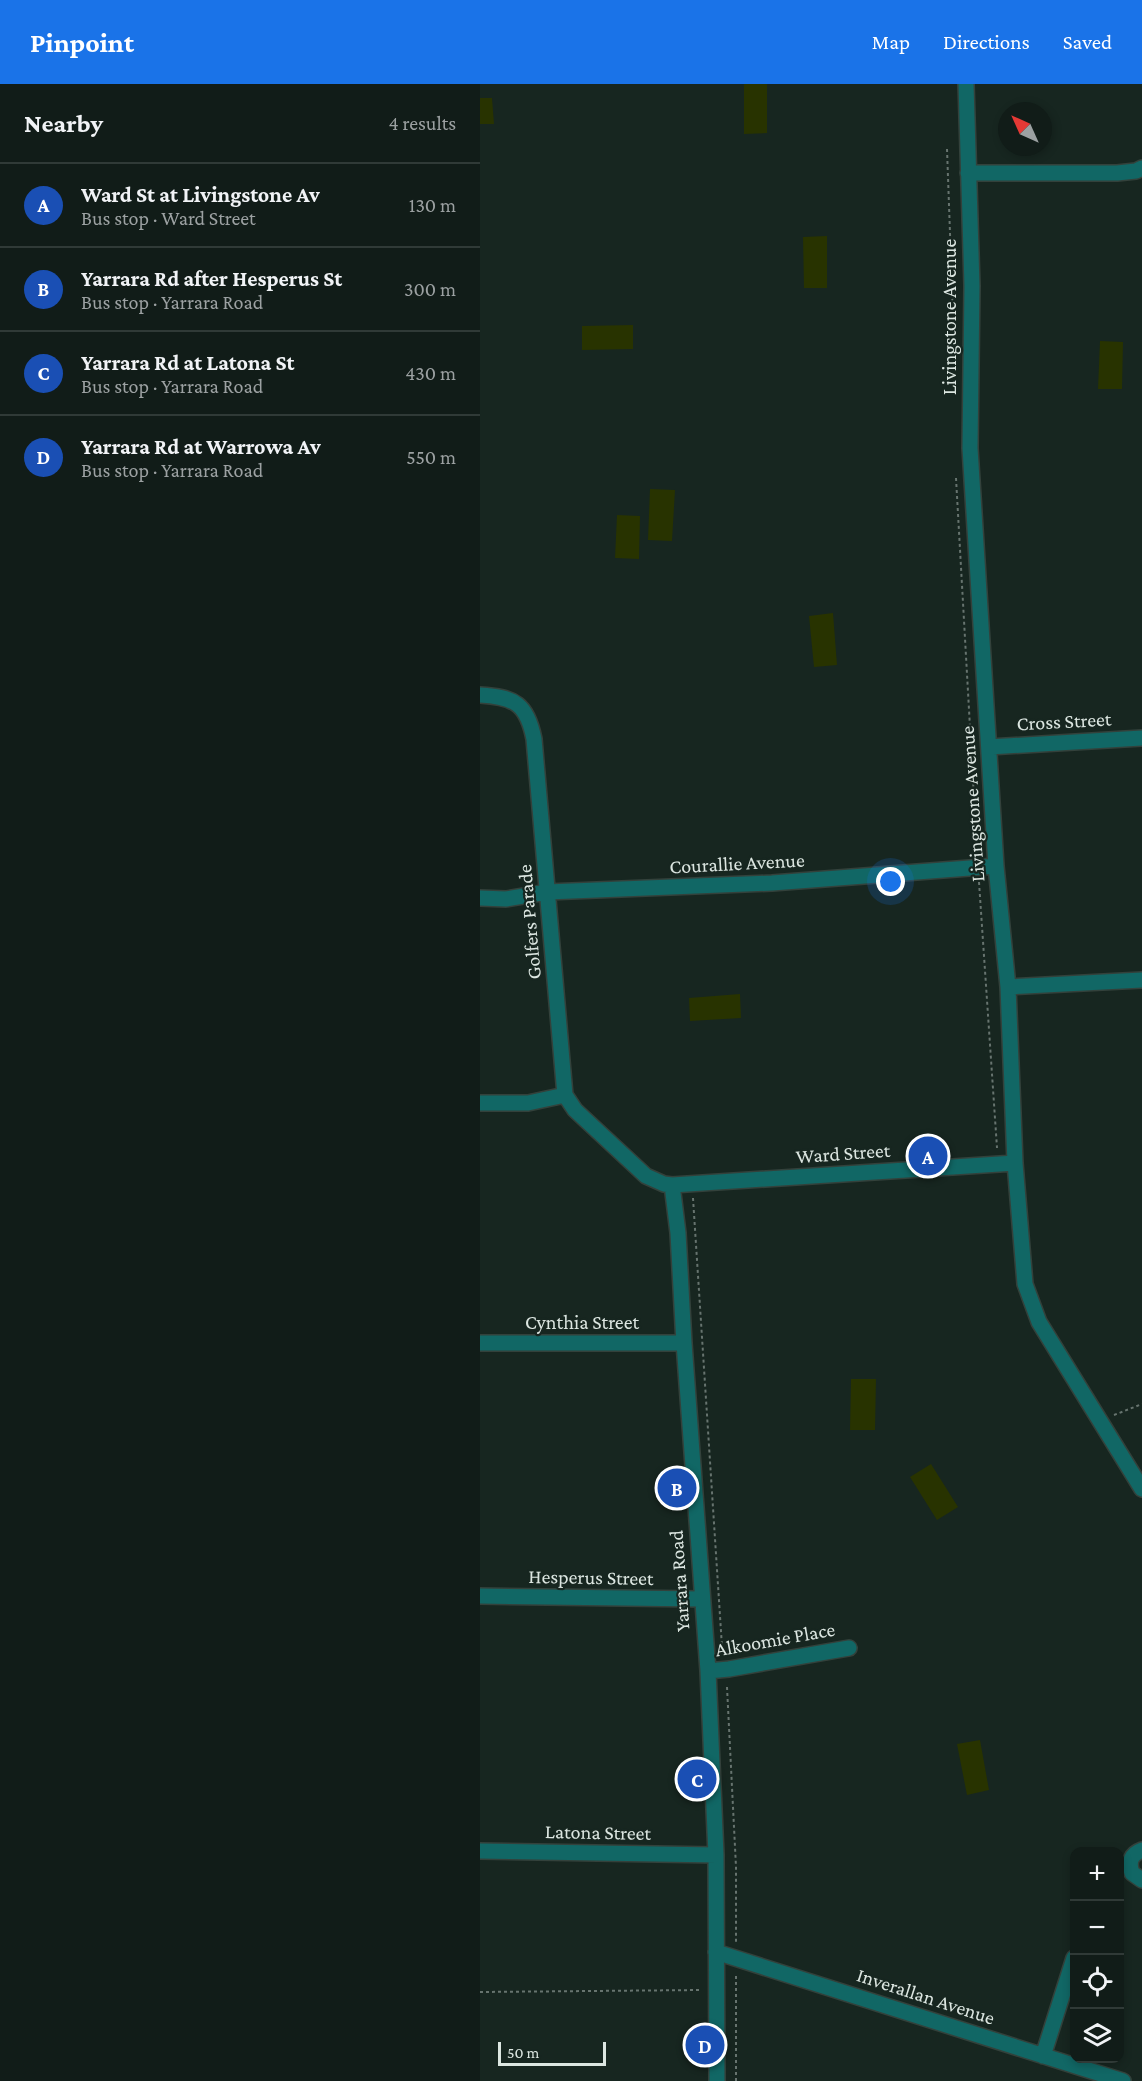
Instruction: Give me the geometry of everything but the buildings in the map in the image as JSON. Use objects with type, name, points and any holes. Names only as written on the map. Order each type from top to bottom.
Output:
[{"type":"street","name":"Livingstone Avenue","points":[[966,84],[972,286],[970,448],[996,866],[1008,987],[1021,1253],[1025,1284],[1039,1322],[1142,1489]]},
{"type":"street","points":[[968,173],[1117,173],[1142,168]]},
{"type":"street","name":"Golfers Parade","points":[[480,695],[501,696],[521,705],[531,721],[565,1095]]},
{"type":"street","name":"Cross Street","points":[[989,747],[1142,738]]},
{"type":"street","name":"Courallie Avenue","points":[[480,898],[506,899],[547,892],[772,883],[996,866]]},
{"type":"street","points":[[1008,987],[1142,980]]},
{"type":"street","points":[[480,1103],[528,1103],[565,1095],[575,1110],[646,1176],[672,1185]]},
{"type":"street","name":"Ward Street","points":[[672,1185],[1015,1163]]},
{"type":"street","name":"Yarrara Road","points":[[672,1185],[678,1233],[701,1599],[708,1671],[716,1855],[717,2081]]},
{"type":"street","name":"Cynthia Street","points":[[480,1343],[684,1343]]},
{"type":"street","name":"Hesperus Street","points":[[480,1596],[701,1599]]},
{"type":"street","name":"Alkoomie Place","points":[[708,1671],[849,1648]]},
{"type":"street","points":[[1131,1878],[1131,1859],[1142,1850]]},
{"type":"street","name":"Latona Street","points":[[480,1851],[716,1855]]},
{"type":"street","name":"Inverallan Avenue","points":[[716,1952],[1123,2081]]},
{"type":"street","points":[[1043,2056],[1070,1971]]},
{"type":"path","points":[[979,882],[997,1148]]},
{"type":"path","points":[[693,1197],[723,1653]]},
{"type":"path","points":[[1100,1421],[1142,1404]]},
{"type":"path","points":[[727,1687],[736,1867],[736,1942]]},
{"type":"path","points":[[736,1975],[736,2081]]},
{"type":"path","points":[[480,1992],[717,1990]]},
{"type":"green space","points":[[744,84],[767,84],[767,133],[744,134]]},
{"type":"green space","points":[[480,98],[492,98],[494,124],[480,124]]},
{"type":"green space","points":[[827,236],[827,288],[804,288],[803,237]]},
{"type":"green space","points":[[633,325],[633,349],[582,350],[582,326]]},
{"type":"green space","points":[[1100,341],[1123,342],[1122,389],[1098,389]]},
{"type":"green space","points":[[650,489],[675,490],[672,541],[648,540]]},
{"type":"green space","points":[[617,515],[640,516],[639,559],[615,558]]},
{"type":"green space","points":[[833,613],[837,665],[814,667],[809,616]]},
{"type":"green space","points":[[740,994],[741,1018],[690,1021],[689,998]]},
{"type":"green space","points":[[851,1379],[876,1379],[875,1430],[850,1430]]},
{"type":"green space","points":[[931,1464],[958,1507],[937,1520],[910,1477]]},
{"type":"green space","points":[[980,1740],[989,1790],[967,1795],[957,1744]]},
{"type":"place","name":"Ward St at Livingstone Av","points":[[928,1156]]},
{"type":"place","name":"Yarrara Rd after Hesperus St","points":[[677,1488]]},
{"type":"place","name":"Yarrara Rd at Latona St","points":[[697,1779]]},
{"type":"place","name":"Yarrara Rd at Warrowa Av","points":[[705,2045]]}]
